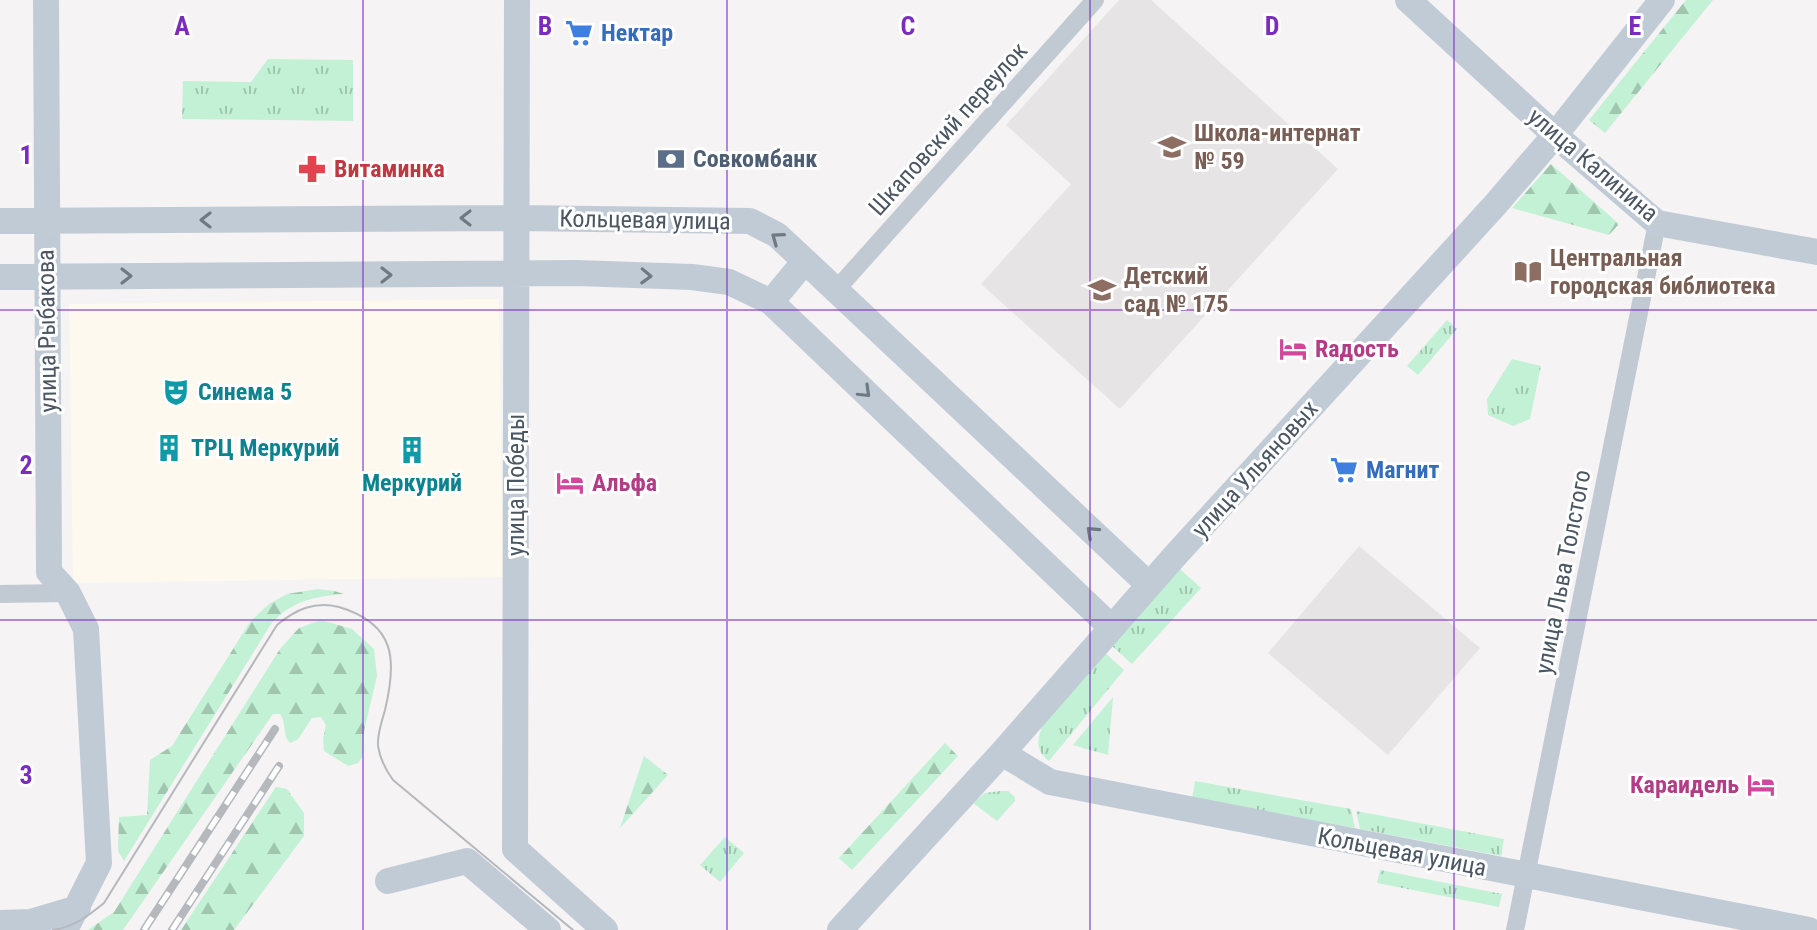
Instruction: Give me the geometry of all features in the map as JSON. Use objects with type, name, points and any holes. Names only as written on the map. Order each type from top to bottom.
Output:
[{"type":"street","name":"улица Рыбакова","points":[[46,0],[49,572],[68,593],[86,629],[99,863],[71,919]]},
{"type":"street","name":"улица Победы","points":[[517,0],[515,849],[605,930]]},
{"type":"street","name":"Шкаповский переулок","points":[[836,290],[1095,0]]},
{"type":"street","name":"улица Калинина","points":[[1408,0],[1555,135],[1657,223],[1817,252]]},
{"type":"street","name":"улица Ульяновых","points":[[840,930],[1495,205],[1662,0]]},
{"type":"street","name":"Кольцевая улица","points":[[0,221],[516,218],[750,221],[777,235],[1149,585]]},
{"type":"street","name":"улица Льва Толстого","points":[[1515,930],[1657,223]]},
{"type":"street","points":[[771,302],[805,261]]},
{"type":"street","points":[[0,277],[576,273],[692,277],[729,282],[771,302],[1111,627]]},
{"type":"street","points":[[0,594],[68,593]]},
{"type":"street","name":"Кольцевая улица","points":[[1002,753],[1050,782],[1809,930]]},
{"type":"street","points":[[388,881],[467,861],[548,930]]},
{"type":"street","points":[[0,923],[71,919]]},
{"type":"shaded area","name":"Школа-интернат № 59","points":[[1119,0],[1151,0],[1338,169],[1120,409],[981,284],[1071,184],[1006,125]]},
{"type":"shaded area","points":[[499,299],[503,577],[73,583],[69,304]]},
{"type":"shaded area","points":[[1359,546],[1480,648],[1388,755],[1268,653]]},
{"type":"green space","points":[[1686,0],[1713,0],[1605,133],[1589,120]]},
{"type":"green space","points":[[268,59],[353,60],[353,121],[182,119],[183,81],[251,82]]},
{"type":"green space","points":[[1551,164],[1619,224],[1609,235],[1512,208]]},
{"type":"green space","points":[[1447,320],[1457,329],[1418,375],[1407,366]]},
{"type":"green space","points":[[1512,359],[1541,366],[1530,419],[1513,426],[1488,415],[1487,399]]},
{"type":"green space","points":[[1180,569],[1201,588],[1132,664],[1111,645]]},
{"type":"green space","points":[[318,589],[344,594],[304,601],[271,624],[124,861],[118,851],[119,817],[147,815],[150,760],[172,746],[250,622],[269,604],[287,594]]},
{"type":"green space","points":[[321,620],[352,629],[374,649],[377,676],[364,731],[363,756],[358,763],[348,766],[324,751],[326,725],[321,717],[312,718],[298,739],[291,743],[286,738],[280,714],[273,714],[123,930],[88,930],[114,912],[280,649],[299,628]]},
{"type":"green space","points":[[1104,652],[1124,670],[1049,761],[1038,744],[1043,724]]},
{"type":"green space","points":[[1113,697],[1108,755],[1073,745]]},
{"type":"green space","points":[[945,743],[958,756],[852,870],[839,858]]},
{"type":"green space","points":[[644,756],[668,775],[620,828]]},
{"type":"green space","points":[[1195,781],[1351,809],[1355,828],[1192,799]]},
{"type":"green space","points":[[276,787],[287,789],[304,813],[304,836],[234,930],[181,930]]},
{"type":"green space","points":[[1008,791],[1015,801],[997,821],[973,803],[985,793]]},
{"type":"green space","points":[[1356,811],[1504,839],[1501,856],[1360,829]]},
{"type":"green space","points":[[725,837],[744,853],[720,882],[700,865]]},
{"type":"green space","points":[[1380,870],[1502,894],[1499,907],[1377,883]]},
{"type":"tram line","points":[[53,930],[74,924],[104,903],[277,625],[299,611],[322,605],[358,614],[372,623],[388,646],[391,675],[378,746],[383,764],[393,780],[573,930]]},
{"type":"railway","points":[[144,930],[275,729]]},
{"type":"railway","points":[[172,930],[279,766]]},
{"type":"place","name":"Нектар","points":[[579,33]]},
{"type":"place","name":"Школа-интернат № 59","points":[[1172,147]]},
{"type":"place","name":"Совкомбанк","points":[[671,159]]},
{"type":"place","name":"Витаминка","points":[[312,169]]},
{"type":"place","name":"Центральная городская библиотека","points":[[1528,272]]},
{"type":"place","name":"Детский сад № 175","points":[[1102,290]]},
{"type":"place","name":"Rадость","points":[[1293,349]]},
{"type":"place","name":"Синема 5","points":[[176,392]]},
{"type":"place","name":"ТРЦ Меркурий","points":[[169,448]]},
{"type":"place","name":"Меркурий","points":[[412,450]]},
{"type":"place","name":"Магнит","points":[[1344,470]]},
{"type":"place","name":"Альфа","points":[[570,483]]},
{"type":"place","name":"Караидель","points":[[1761,785]]}]
